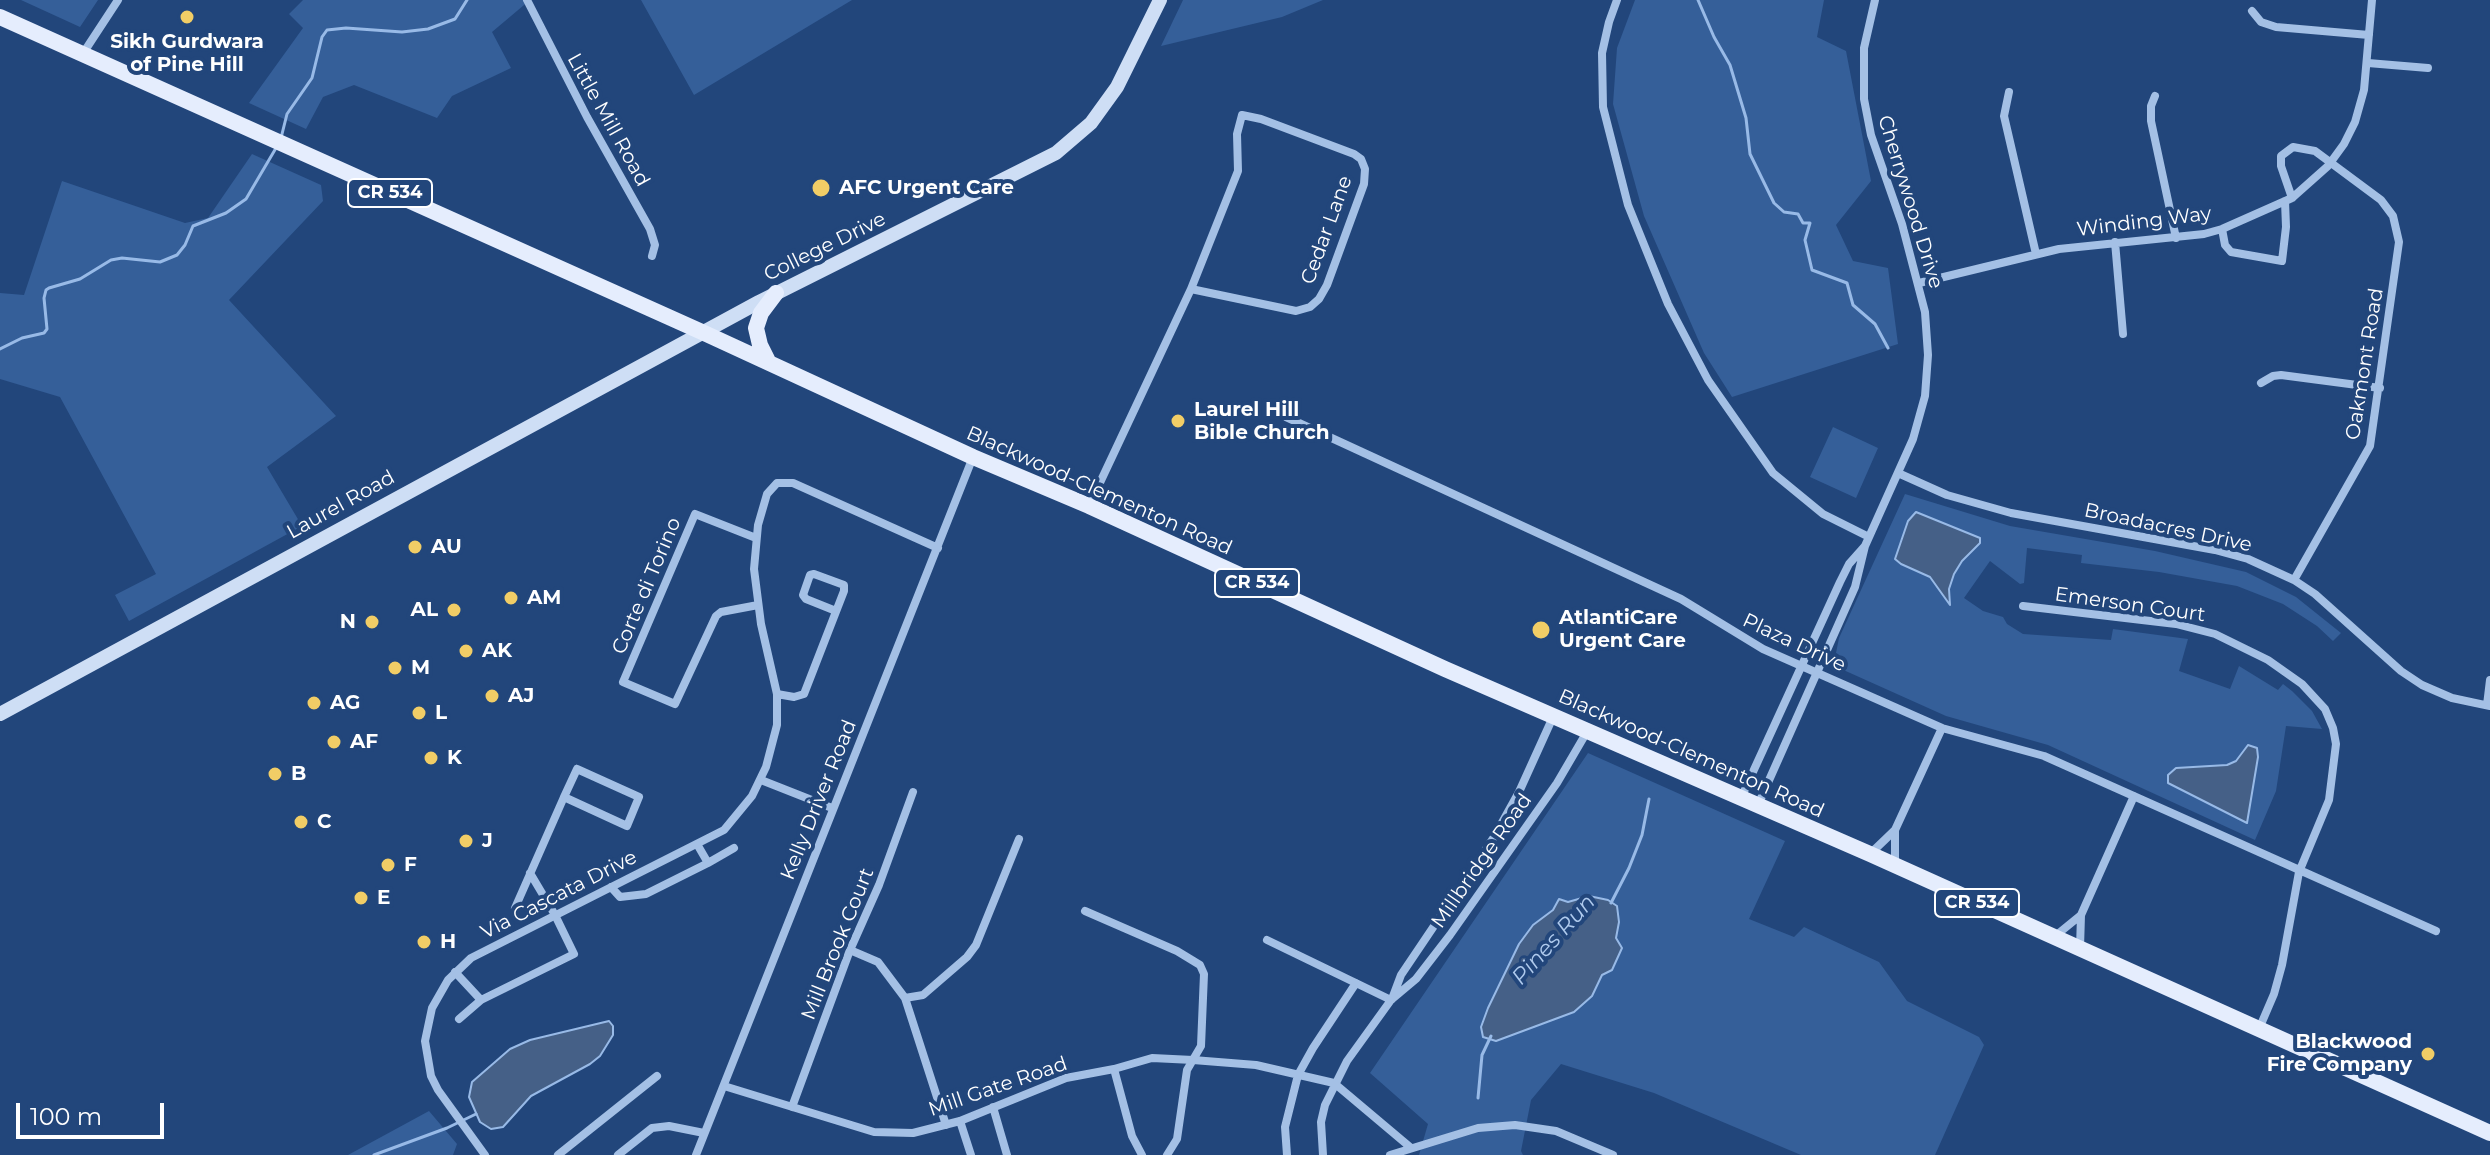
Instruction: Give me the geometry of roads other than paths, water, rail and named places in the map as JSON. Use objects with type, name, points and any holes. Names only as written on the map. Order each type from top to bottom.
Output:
[{"type":"main road","name":"College Drive","points":[[702,332],[1056,153],[1091,123],[1117,87],[1160,0]]},
{"type":"main road","name":"Blackwood-Clementon Road","points":[[0,17],[1438,666],[1870,854],[2490,1133]]},
{"type":"main road","points":[[769,363],[756,328],[761,313],[776,293]]},
{"type":"main road","name":"Laurel Road","points":[[0,714],[702,332]]},
{"type":"street","points":[[82,55],[118,0]]},
{"type":"street","name":"Little Mill Road","points":[[527,0],[564,74],[650,229],[655,245],[652,256]]},
{"type":"street","points":[[1617,0],[1606,30],[1602,53],[1603,107],[1632,215],[1668,304],[1708,380],[1773,473],[1823,514],[1867,541]]},
{"type":"street","name":"Cherrywood Drive","points":[[1758,805],[1855,587],[1867,541],[1920,417],[1928,368],[1928,334],[1919,283],[1866,111],[1863,68],[1875,0]]},
{"type":"street","name":"Winding Way","points":[[1919,283],[2036,254],[2115,242],[2176,238],[2222,229],[2289,199],[2332,161],[2355,122],[2368,63],[2372,0]]},
{"type":"street","points":[[2252,11],[2261,22],[2276,27],[2369,35]]},
{"type":"street","points":[[2368,63],[2428,68]]},
{"type":"street","points":[[2009,92],[2004,116],[2036,254]]},
{"type":"street","points":[[2155,96],[2151,121],[2176,238]]},
{"type":"street","name":"Cedar Lane","points":[[1089,506],[1191,289],[1238,171],[1237,134],[1242,115],[1261,119],[1361,159],[1365,169],[1364,184],[1327,285],[1310,307],[1296,311],[1191,289]]},
{"type":"street","name":"Oakmont Road","points":[[2289,199],[2281,156],[2293,147],[2308,148],[2332,161],[2381,200],[2393,216],[2399,251],[2373,437],[2367,455],[2294,580]]},
{"type":"street","points":[[2222,229],[2222,239],[2231,252],[2282,261],[2289,199]]},
{"type":"street","points":[[2115,242],[2123,334]]},
{"type":"street","points":[[2261,383],[2281,375],[2380,388]]},
{"type":"street","name":"Plaza Drive","points":[[1286,417],[1645,581],[1763,649],[1942,728],[2044,756],[2436,931]]},
{"type":"street","name":"Kelly Driver Road","points":[[696,1155],[973,457]]},
{"type":"street","name":"Broadacres Drive","points":[[1898,473],[1947,495],[1988,507],[2231,553],[2294,580],[2335,610],[2411,678],[2443,695],[2489,705]]},
{"type":"street","name":"Via Cascata Drive","points":[[485,1155],[434,1084],[428,1068],[426,1028],[432,1008],[455,972],[482,952],[731,824],[761,780],[777,725],[777,694],[758,605],[754,569],[756,538],[767,494],[782,481],[793,483],[938,548]]},
{"type":"street","name":"Corte di Torino","points":[[756,538],[695,514],[623,682],[675,704],[716,616],[721,612],[758,605]]},
{"type":"street","name":"Cherrywood Drive","points":[[1741,798],[1843,574],[1867,541]]},
{"type":"street","points":[[777,694],[794,697],[804,694],[844,591],[844,585],[810,575],[803,595],[836,611]]},
{"type":"street","name":"Emerson Court","points":[[2023,606],[2204,630],[2261,656],[2314,696],[2331,721],[2336,753],[2327,808],[2299,872],[2282,965],[2259,1030]]},
{"type":"street","points":[[2489,705],[2490,680]]},
{"type":"street","name":"Millbridge Road","points":[[1323,1155],[1321,1122],[1334,1083],[1391,1000],[1401,975],[1494,837],[1519,792],[1554,715]]},
{"type":"street","points":[[1870,854],[1895,830],[1942,728]]},
{"type":"street","name":"Millbridge Road","points":[[1391,1000],[1416,979],[1450,935],[1557,783],[1588,730]]},
{"type":"street","points":[[515,908],[530,873],[564,797],[577,769],[639,797],[627,826],[564,797]]},
{"type":"street","points":[[761,780],[832,808]]},
{"type":"street","name":"Mill Brook Court","points":[[792,1107],[913,792]]},
{"type":"street","points":[[2080,950],[2081,915],[2134,796]]},
{"type":"street","points":[[1895,830],[1895,866]]},
{"type":"street","points":[[905,998],[923,995],[967,957],[976,945],[1019,839]]},
{"type":"street","points":[[697,844],[708,863]]},
{"type":"street","points":[[611,887],[620,897],[646,894],[734,848]]},
{"type":"street","points":[[459,1019],[481,1000],[574,954],[530,873]]},
{"type":"street","points":[[1085,911],[1177,951],[1200,965],[1204,974],[1201,1046],[1187,1070],[1177,1139],[1167,1155]]},
{"type":"street","points":[[2053,937],[2081,915]]},
{"type":"street","points":[[1267,940],[1391,1000]]},
{"type":"street","points":[[850,950],[878,962],[905,998],[946,1125]]},
{"type":"street","points":[[455,972],[481,1000]]},
{"type":"street","points":[[1287,1155],[1285,1127],[1298,1075],[1356,983]]},
{"type":"street","name":"Mill Gate Road","points":[[724,1086],[874,1132],[913,1133],[960,1121],[1066,1078],[1152,1058],[1256,1065],[1334,1083]]},
{"type":"street","points":[[1114,1069],[1132,1136],[1142,1155]]},
{"type":"street","points":[[558,1155],[657,1076]]},
{"type":"street","points":[[1334,1083],[1410,1147]]},
{"type":"street","points":[[993,1107],[1007,1155]]},
{"type":"street","points":[[960,1121],[971,1155]]},
{"type":"street","points":[[1390,1155],[1478,1128],[1515,1125],[1556,1131],[1613,1155]]},
{"type":"street","points":[[618,1155],[638,1136],[652,1128],[669,1126],[704,1133]]},
{"type":"street","points":[[1583,1142],[1589,1155]]},
{"type":"water","points":[[1916,512],[1980,538],[1980,543],[1954,574],[1949,589],[1950,605],[1930,577],[1895,559],[1908,521]]},
{"type":"water","points":[[2248,745],[2257,748],[2258,757],[2247,823],[2168,783],[2168,775],[2176,768],[2227,765],[2236,761]]},
{"type":"water","points":[[1589,896],[1608,900],[1617,906],[1619,922],[1616,938],[1622,948],[1612,970],[1602,975],[1592,996],[1574,1012],[1496,1041],[1483,1037],[1481,1027],[1488,1008],[1519,944],[1533,925],[1553,910],[1559,899],[1568,902]]},
{"type":"water","points":[[609,1021],[613,1026],[613,1035],[600,1056],[590,1064],[531,1096],[503,1127],[491,1129],[480,1122],[469,1097],[472,1082],[510,1049],[530,1040]]},
{"type":"waterway","points":[[281,138],[287,114],[312,78],[322,37],[327,30],[346,28],[402,32],[428,29],[455,19],[467,0]]},
{"type":"waterway","points":[[1698,0],[1730,65],[1746,118],[1750,154],[1774,203],[1784,212],[1798,214],[1803,223],[1810,223],[1805,240],[1812,270],[1847,283],[1853,305],[1875,324],[1888,348]]},
{"type":"waterway","points":[[0,349],[22,338],[44,333],[47,329],[44,298],[49,288],[80,279],[111,260],[122,258],[160,262],[177,255],[193,226],[226,213],[246,199],[276,148]]},
{"type":"waterway","name":"Pines Run","points":[[1611,903],[1642,835],[1649,799]]},
{"type":"waterway","name":"Pines Run","points":[[1478,1098],[1482,1055],[1491,1036]]},
{"type":"waterway","points":[[374,1155],[476,1114]]},
{"type":"place","name":"Sikh Gurdwara of Pine Hill","points":[[187,17]]},
{"type":"place","name":"AFC Urgent Care","points":[[821,188]]},
{"type":"place","name":"Laurel Hill Bible Church","points":[[1178,421]]},
{"type":"place","name":"AU","points":[[415,547]]},
{"type":"place","name":"AM","points":[[511,598]]},
{"type":"place","name":"AL","points":[[454,610]]},
{"type":"place","name":"N","points":[[372,622]]},
{"type":"place","name":"AtlantiCare Urgent Care","points":[[1541,630]]},
{"type":"place","name":"AK","points":[[466,651]]},
{"type":"place","name":"M","points":[[395,668]]},
{"type":"place","name":"AJ","points":[[492,696]]},
{"type":"place","name":"AG","points":[[314,703]]},
{"type":"place","name":"L","points":[[419,713]]},
{"type":"place","name":"AF","points":[[334,742]]},
{"type":"place","name":"K","points":[[431,758]]},
{"type":"place","name":"B","points":[[275,774]]},
{"type":"place","name":"C","points":[[301,822]]},
{"type":"place","name":"J","points":[[466,841]]},
{"type":"place","name":"F","points":[[388,865]]},
{"type":"place","name":"E","points":[[361,898]]},
{"type":"place","name":"H","points":[[424,942]]},
{"type":"place","name":"Blackwood Fire Company","points":[[2428,1054]]}]
